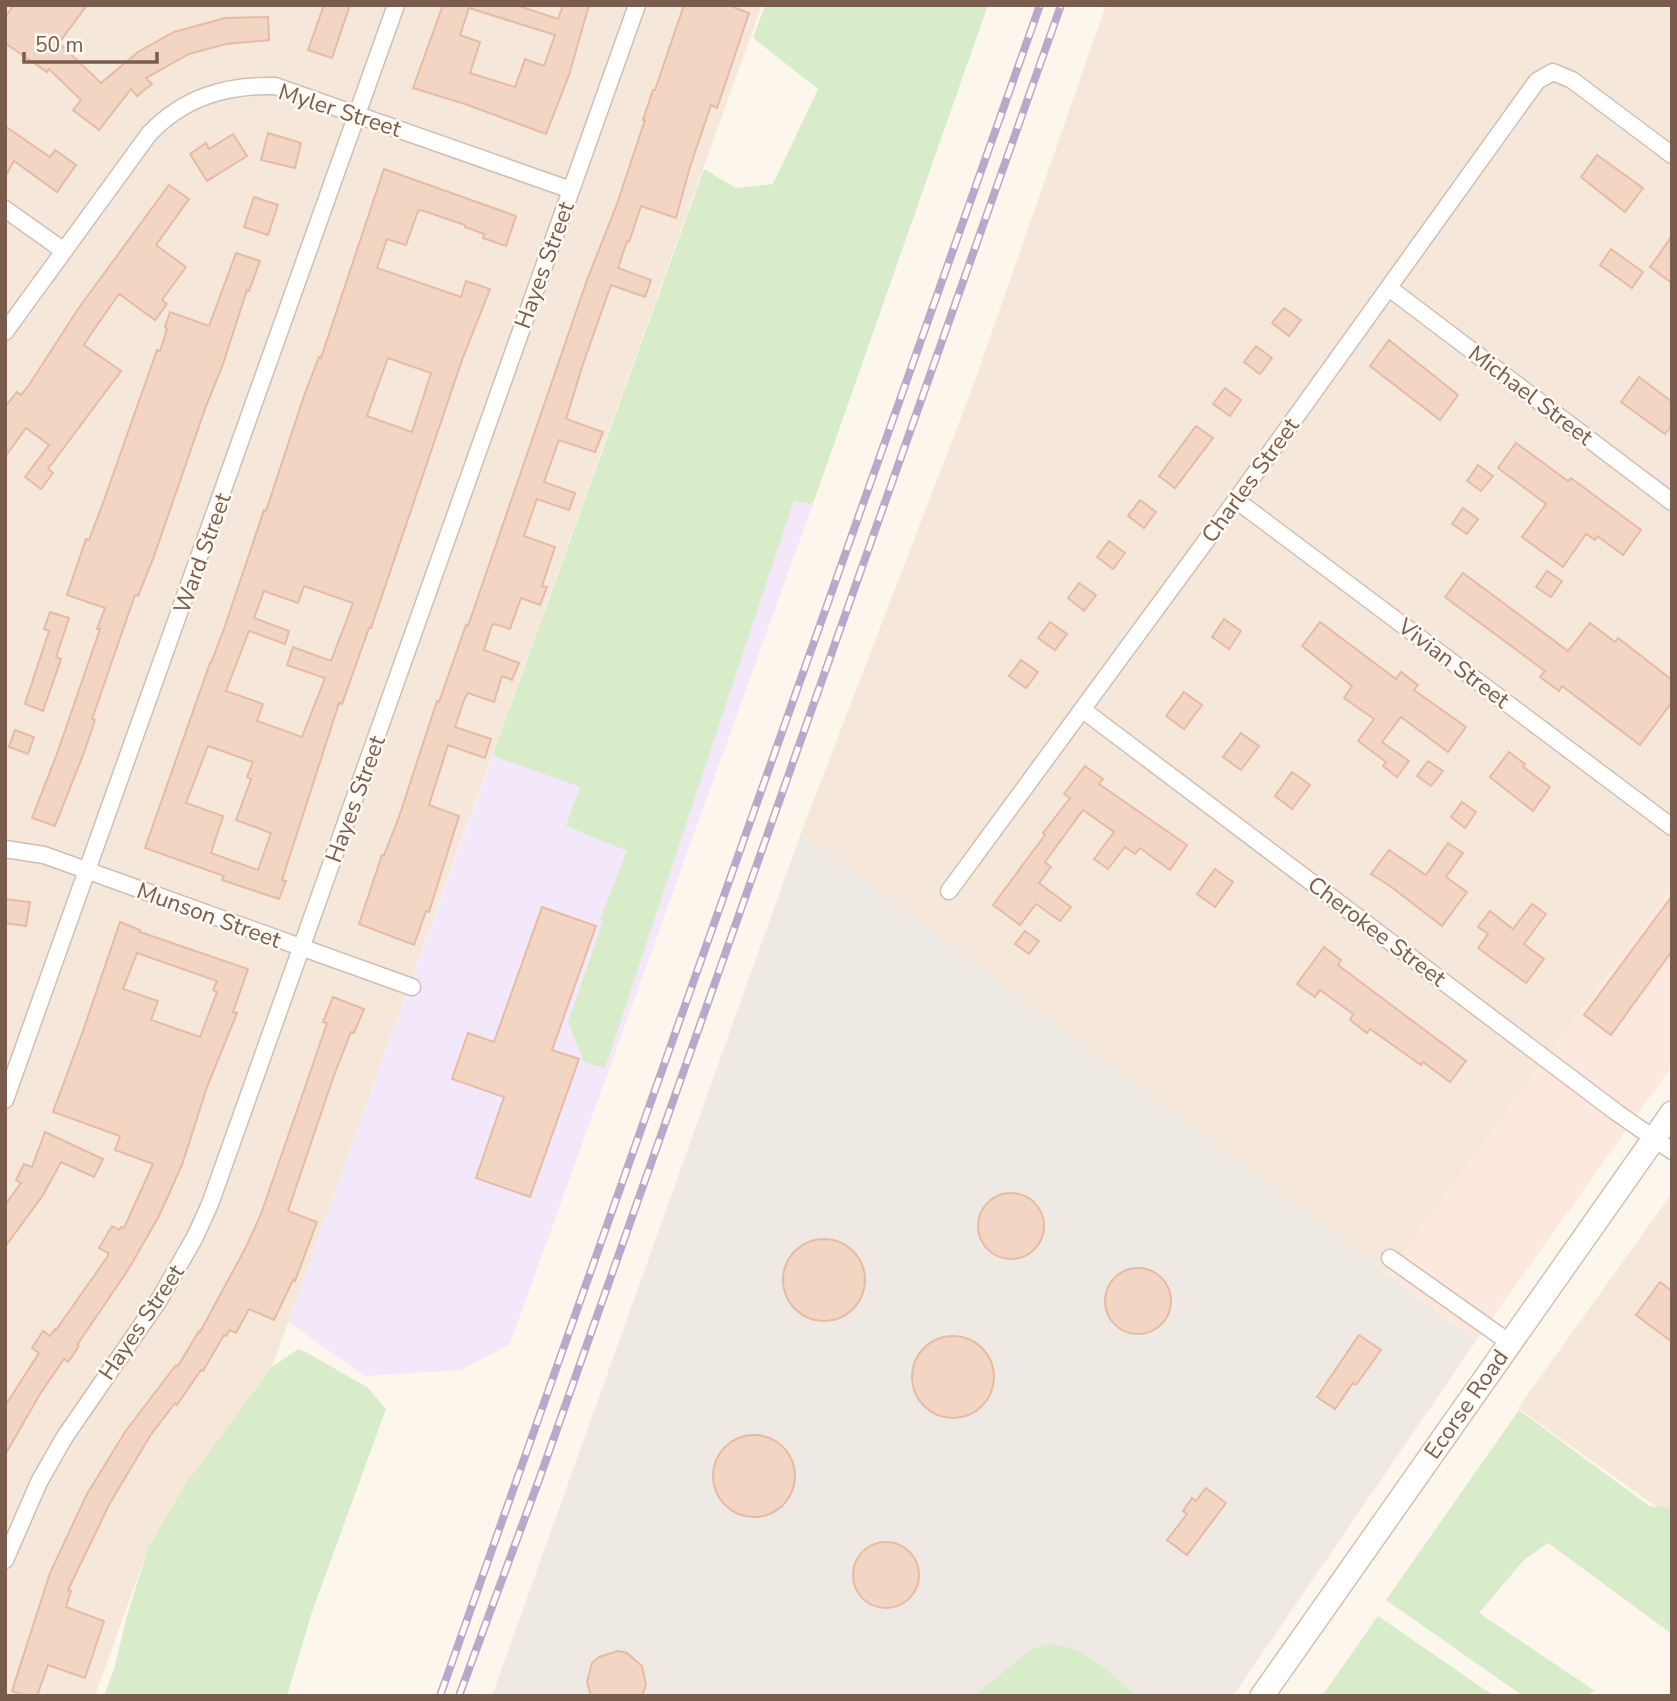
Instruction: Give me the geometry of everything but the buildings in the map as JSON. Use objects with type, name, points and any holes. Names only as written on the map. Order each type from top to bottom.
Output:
[{"type":"main road","name":"Ecorse Road","points":[[1262,1696],[1510,1343],[1663,1144],[1672,1113]]},
{"type":"street","name":"Ward Street","points":[[5,1100],[396,5]]},
{"type":"street","name":"Hayes Street","points":[[5,1560],[35,1492],[64,1438],[159,1300],[195,1237],[223,1170],[636,5]]},
{"type":"street","name":"Charles Street","points":[[949,891],[1236,500],[1537,81],[1553,72],[1572,80],[1672,155]]},
{"type":"street","name":"Myler Street","points":[[5,332],[149,134],[170,114],[194,100],[226,89],[275,86],[571,190]]},
{"type":"street","points":[[5,209],[64,251]]},
{"type":"street","name":"Michael Street","points":[[1389,288],[1672,502]]},
{"type":"street","name":"Vivian Street","points":[[1236,500],[1672,827]]},
{"type":"street","name":"Cherokee Street","points":[[1083,710],[1663,1144]]},
{"type":"street","name":"Munson Street","points":[[5,849],[44,855],[412,988]]},
{"type":"street","points":[[1390,1258],[1510,1343]]},
{"type":"shaded area","points":[[5,5],[762,5],[272,1367],[148,1548],[95,1696],[5,1696]]},
{"type":"shaded area","points":[[1106,5],[1672,5],[1672,887],[1387,1274],[801,833],[972,389]]},
{"type":"shaded area","points":[[609,434],[814,501],[510,1344],[461,1370],[365,1376],[288,1322]]},
{"type":"shaded area","points":[[801,833],[1476,1341],[1233,1696],[492,1696]]},
{"type":"shaded area","points":[[1672,887],[1672,1066],[1476,1341],[1387,1274]]},
{"type":"shaded area","points":[[1672,1193],[1672,1518],[1518,1408]]},
{"type":"green space","points":[[765,5],[988,5],[814,501],[810,504],[794,500],[605,1068],[584,1062],[568,1022],[603,921],[600,919],[627,851],[566,826],[580,787],[493,754],[704,169],[736,188],[773,184],[818,89],[753,38]]},
{"type":"green space","points":[[298,1349],[367,1387],[386,1409],[312,1612],[287,1696],[104,1696],[148,1548],[185,1485],[272,1367]]},
{"type":"green space","points":[[1519,1410],[1649,1506],[1672,1508],[1672,1634],[1548,1543],[1524,1560],[1479,1613],[1595,1691],[1584,1696],[1523,1696],[1386,1600]]},
{"type":"green space","points":[[1378,1616],[1494,1696],[1322,1696]]},
{"type":"green space","points":[[1046,1644],[1060,1645],[1084,1654],[1137,1696],[974,1696],[1031,1650]]},
{"type":"railway","points":[[440,1696],[1040,5]]},
{"type":"railway","points":[[459,1696],[540,1477],[1061,5]]}]
